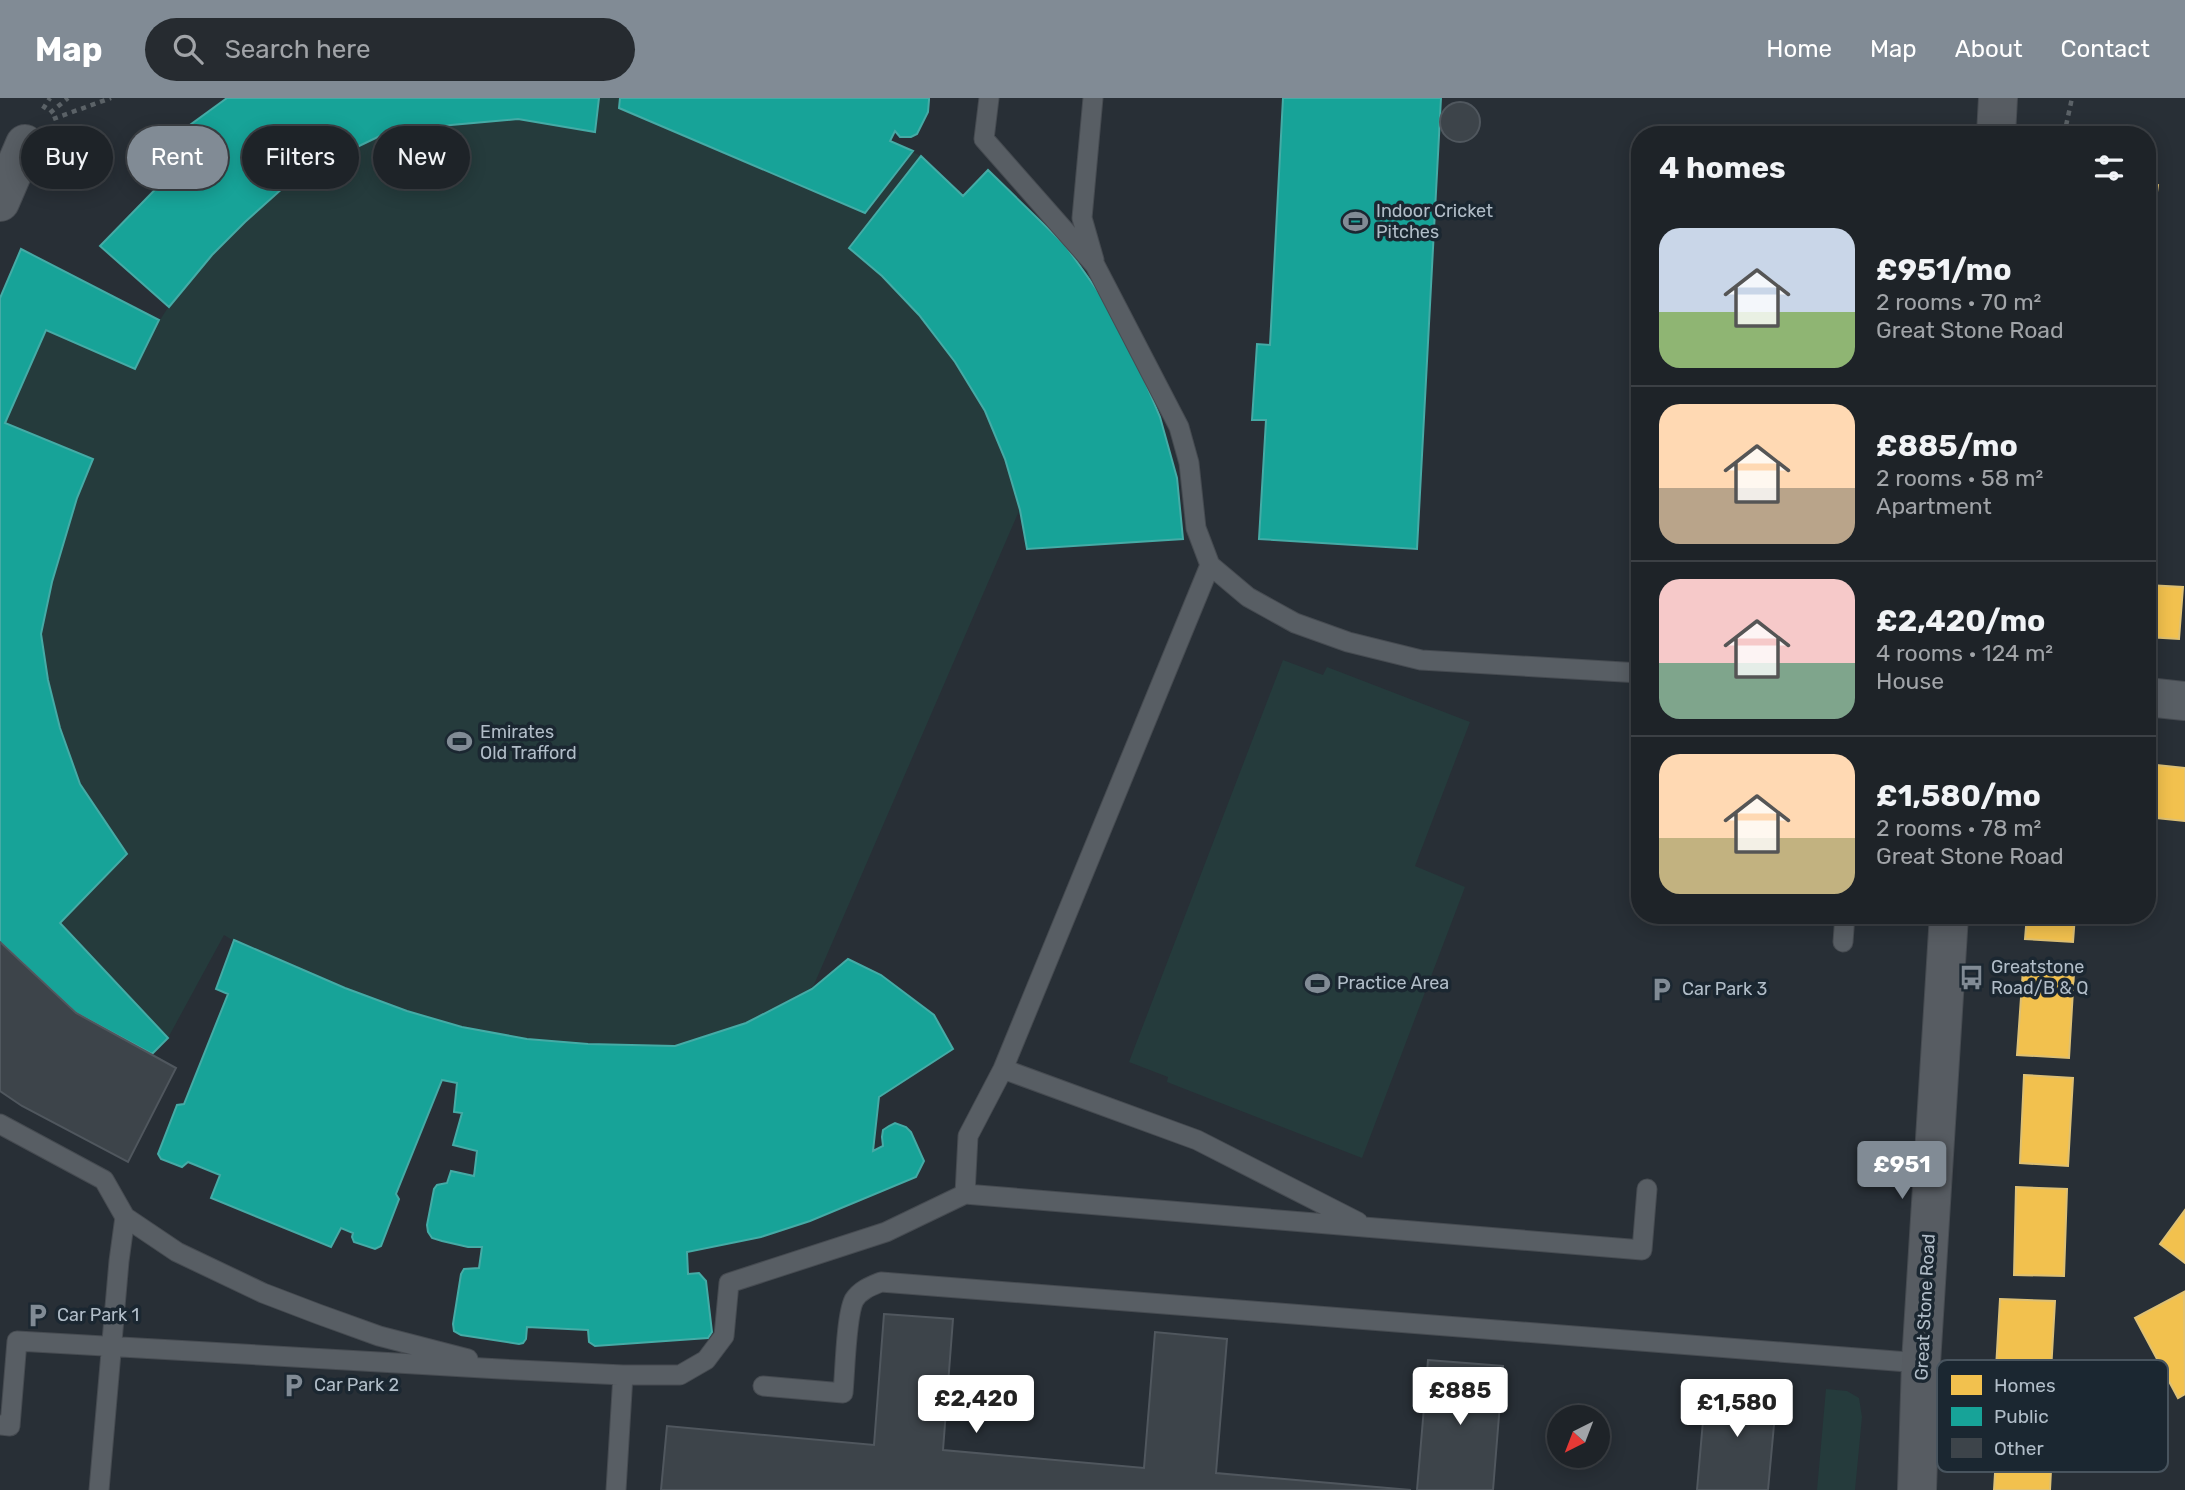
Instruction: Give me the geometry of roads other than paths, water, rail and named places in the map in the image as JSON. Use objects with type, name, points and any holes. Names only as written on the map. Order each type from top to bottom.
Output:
[{"type":"street","points":[[1996,126],[1998,98]]},
{"type":"street","points":[[0,202],[21,161]]},
{"type":"street","points":[[2156,698],[2185,701]]},
{"type":"street","name":"Great Stone Road","points":[[1917,1490],[1921,1363],[1948,924]]},
{"type":"lane","points":[[989,98],[984,139],[1095,265]]},
{"type":"lane","points":[[1093,98],[1082,218],[1095,265],[1179,427],[1189,463],[1196,528],[1210,565],[1248,597],[1295,623],[1348,642],[1420,660],[1631,672]]},
{"type":"lane","points":[[965,1194],[968,1136],[1003,1069],[1210,565]]},
{"type":"lane","points":[[1843,942],[1844,924]]},
{"type":"lane","points":[[1003,1069],[1197,1140],[1367,1227]]},
{"type":"lane","points":[[0,1124],[104,1180],[125,1216],[177,1252],[263,1293],[379,1336],[500,1369]]},
{"type":"lane","points":[[0,1425],[10,1426],[18,1341],[500,1369],[680,1375],[706,1360],[724,1336],[729,1283],[886,1232],[965,1194],[1642,1250],[1647,1189]]},
{"type":"lane","points":[[99,1490],[125,1216]]},
{"type":"lane","points":[[763,1386],[843,1394],[851,1312],[855,1299],[865,1289],[881,1282],[1921,1363]]},
{"type":"lane","points":[[616,1490],[623,1375]]},
{"type":"place","name":"Indoor Cricket Pitches","points":[[1356,221]]},
{"type":"place","name":"Emirates Old Trafford","points":[[460,742]]},
{"type":"place","name":"Greatstone Road/B & Q","points":[[1971,977]]},
{"type":"place","name":"Practice Area","points":[[1317,983]]},
{"type":"place","name":"Car Park 3","points":[[1662,989]]},
{"type":"place","name":"Car Park 1","points":[[37,1315]]},
{"type":"place","name":"Car Park 2","points":[[294,1385]]}]
